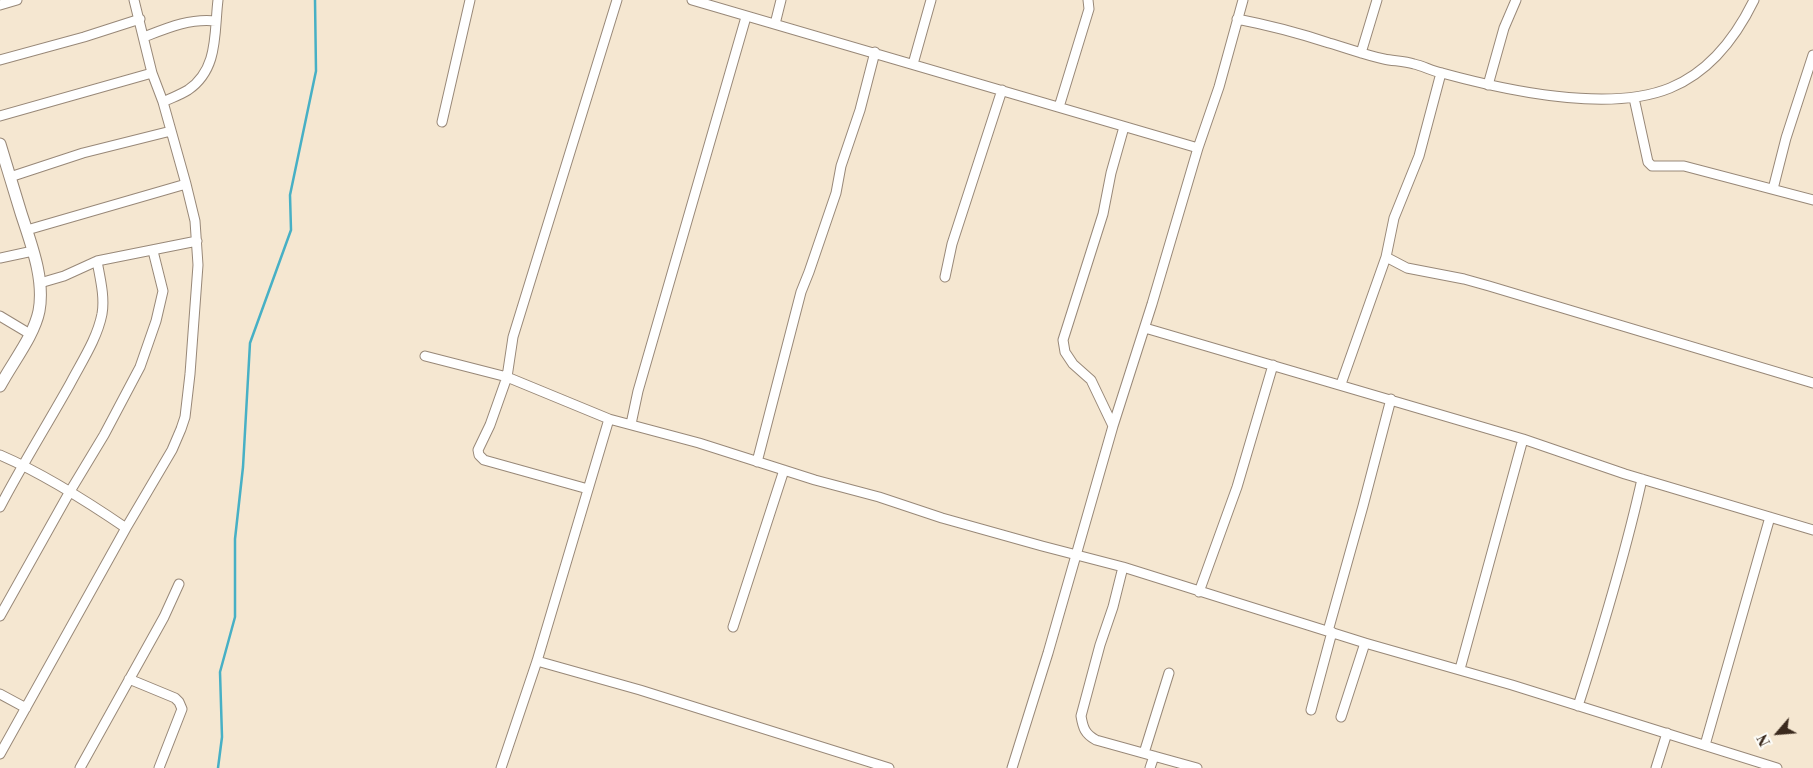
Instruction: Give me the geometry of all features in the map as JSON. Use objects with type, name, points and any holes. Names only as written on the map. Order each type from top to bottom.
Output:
[{"type":"main road","points":[[0,144],[33,251],[40,283],[39,312],[30,334],[1,383]]},
{"type":"street","points":[[0,6],[17,0]]},
{"type":"street","points":[[0,754],[126,528],[172,450],[182,429],[185,417],[198,265],[195,221],[163,102],[152,73],[134,0]]},
{"type":"street","points":[[163,102],[188,89],[204,74],[213,52],[218,0]]},
{"type":"street","points":[[442,122],[470,0]]},
{"type":"street","points":[[588,489],[484,460],[478,450],[490,426],[508,377],[513,338],[521,309],[617,0]]},
{"type":"street","points":[[692,0],[1198,148]]},
{"type":"street","points":[[775,24],[781,0]]},
{"type":"street","points":[[913,64],[931,0]]},
{"type":"street","points":[[1059,107],[1089,10],[1088,0]]},
{"type":"street","points":[[1012,768],[1198,148],[1214,103],[1243,0]]},
{"type":"street","points":[[1361,53],[1377,0]]},
{"type":"street","points":[[1488,85],[1504,28],[1516,0]]},
{"type":"street","points":[[1237,19],[1280,28],[1361,53],[1414,64],[1488,85],[1585,99],[1634,98],[1671,88],[1692,77],[1714,60],[1730,39],[1754,0]]},
{"type":"street","points":[[632,424],[638,391],[746,17]]},
{"type":"street","points":[[0,60],[84,37],[140,19]]},
{"type":"street","points":[[144,37],[184,22],[216,21]]},
{"type":"street","points":[[757,462],[801,292],[836,193],[841,166],[860,110],[875,52]]},
{"type":"street","points":[[1773,189],[1786,138],[1813,55]]},
{"type":"street","points":[[0,116],[152,73]]},
{"type":"street","points":[[1341,384],[1386,257],[1394,218],[1419,156],[1441,73]]},
{"type":"street","points":[[945,277],[952,244],[1002,90]]},
{"type":"street","points":[[1634,98],[1648,162],[1652,166],[1684,166],[1813,200]]},
{"type":"street","points":[[1114,426],[1091,380],[1073,364],[1065,352],[1063,340],[1103,214],[1111,173],[1124,127]]},
{"type":"street","points":[[10,177],[83,153],[170,132]]},
{"type":"street","points":[[26,230],[186,184]]},
{"type":"street","points":[[40,283],[64,276],[97,261],[197,241]]},
{"type":"street","points":[[0,616],[135,378],[156,321],[162,291],[153,250]]},
{"type":"street","points":[[0,258],[33,251]]},
{"type":"street","points":[[1386,257],[1406,268],[1464,279],[1813,383]]},
{"type":"street","points":[[0,507],[83,360],[97,331],[103,306],[97,261]]},
{"type":"street","points":[[0,316],[30,334]]},
{"type":"street","points":[[1145,328],[1391,399],[1523,439],[1642,479],[1813,530]]},
{"type":"street","points":[[425,356],[508,377],[609,419],[698,443],[1076,556],[1123,567],[1199,592],[1777,768]]},
{"type":"street","points":[[1199,592],[1237,487],[1274,365]]},
{"type":"street","points":[[1312,710],[1330,631],[1391,399]]},
{"type":"street","points":[[501,768],[537,661],[609,419]]},
{"type":"street","points":[[1460,670],[1523,439]]},
{"type":"street","points":[[0,456],[23,465],[126,528]]},
{"type":"street","points":[[733,627],[784,470]]},
{"type":"street","points":[[1578,706],[1613,594],[1642,479]]},
{"type":"street","points":[[1705,745],[1770,517]]},
{"type":"street","points":[[1123,567],[1081,716],[1083,728],[1088,736],[1096,740],[1197,768]]},
{"type":"street","points":[[80,768],[164,617],[179,584]]},
{"type":"street","points":[[1341,717],[1365,643]]},
{"type":"street","points":[[537,661],[640,690],[889,768]]},
{"type":"street","points":[[1144,753],[1169,673]]},
{"type":"street","points":[[129,679],[175,698],[182,709],[159,768]]},
{"type":"street","points":[[0,694],[26,708]]},
{"type":"street","points":[[1656,768],[1667,733]]},
{"type":"street","points":[[1150,768],[1154,756]]},
{"type":"waterway","points":[[218,768],[222,737],[220,672],[235,617],[235,539],[243,467],[250,343],[291,230],[290,195],[316,71],[315,0]]}]
